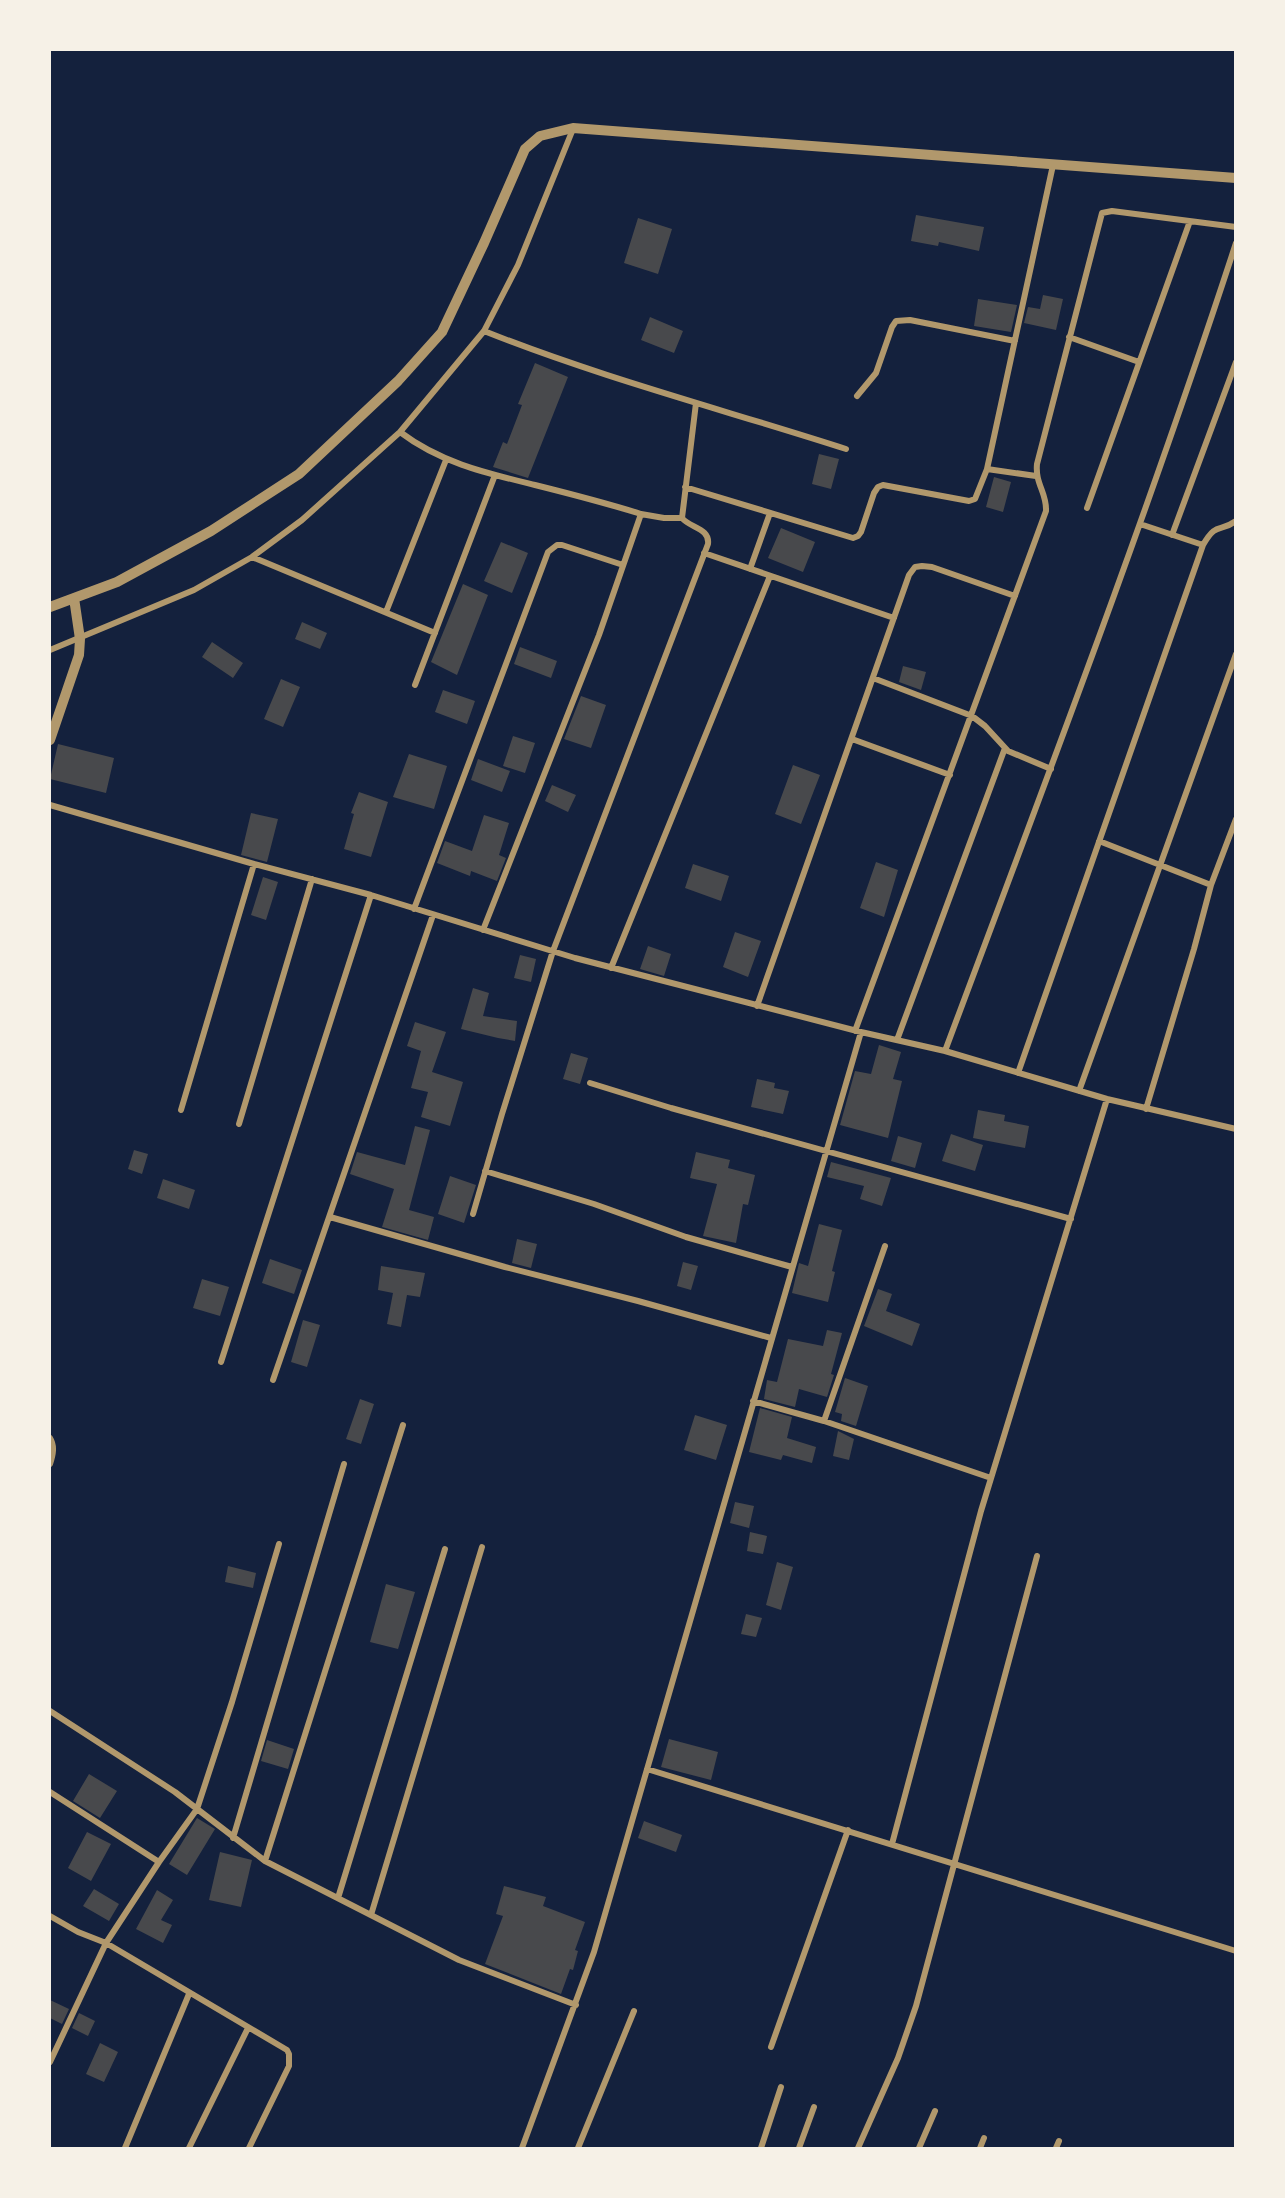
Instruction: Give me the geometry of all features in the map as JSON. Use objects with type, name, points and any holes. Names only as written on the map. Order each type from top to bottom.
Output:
[{"type":"street","points":[[50,650],[194,591],[252,557],[302,520],[400,432],[484,331],[518,265],[573,128]]},
{"type":"street","points":[[50,607],[117,582],[211,531],[299,474],[398,381],[442,332],[525,149],[540,136],[573,128],[1236,178]]},
{"type":"street","points":[[685,487],[853,538],[861,532],[878,487],[890,486],[969,501],[975,499],[987,469],[1053,165]]},
{"type":"street","points":[[522,2148],[598,1942],[858,1032],[1046,511],[1047,502],[1036,476],[1037,464],[1102,213],[1112,211],[1236,227]]},
{"type":"street","points":[[1087,508],[1190,221]]},
{"type":"street","points":[[945,1051],[1140,524],[1236,243]]},
{"type":"street","points":[[857,396],[876,373],[896,321],[910,320],[1015,341]]},
{"type":"street","points":[[484,331],[546,356],[846,449]]},
{"type":"street","points":[[1069,337],[1139,362]]},
{"type":"street","points":[[1172,535],[1236,362]]},
{"type":"street","points":[[682,518],[696,403]]},
{"type":"street","points":[[400,432],[420,448],[446,460],[641,514],[682,518],[706,534],[709,539],[553,951],[473,1214]]},
{"type":"street","points":[[386,612],[446,460]]},
{"type":"street","points":[[987,469],[1036,476]]},
{"type":"street","points":[[415,685],[495,475]]},
{"type":"street","points":[[750,569],[770,513]]},
{"type":"street","points":[[483,930],[600,635],[641,514]]},
{"type":"street","points":[[1018,1073],[1203,545],[1217,527],[1230,525],[1236,520]]},
{"type":"street","points":[[1140,524],[1203,545]]},
{"type":"street","points":[[414,909],[548,552],[557,545],[562,545],[623,566]]},
{"type":"street","points":[[704,554],[894,618]]},
{"type":"street","points":[[252,557],[435,633]]},
{"type":"street","points":[[757,1006],[909,575],[915,567],[932,567],[1016,596]]},
{"type":"street","points":[[611,968],[770,576]]},
{"type":"street","points":[[50,740],[79,655],[80,639],[74,598]]},
{"type":"street","points":[[1078,1091],[1236,654]]},
{"type":"street","points":[[873,678],[972,716],[985,726],[1005,748],[1051,769]]},
{"type":"street","points":[[852,739],[950,775]]},
{"type":"street","points":[[897,1040],[1005,748]]},
{"type":"street","points":[[50,805],[371,895],[611,968],[858,1032],[945,1051],[1107,1099],[1236,1129]]},
{"type":"street","points":[[1146,1108],[1211,885],[1236,819]]},
{"type":"street","points":[[1099,841],[1211,885]]},
{"type":"street","points":[[181,1110],[254,864]]},
{"type":"street","points":[[239,1124],[312,879]]},
{"type":"street","points":[[221,1362],[371,895]]},
{"type":"street","points":[[273,1380],[433,915]]},
{"type":"street","points":[[590,1083],[671,1108],[1071,1219]]},
{"type":"street","points":[[892,1844],[991,1478],[1107,1099]]},
{"type":"street","points":[[485,1171],[594,1204],[686,1237],[792,1267]]},
{"type":"street","points":[[330,1217],[505,1267],[771,1338]]},
{"type":"street","points":[[824,1421],[885,1246]]},
{"type":"street","points":[[753,1401],[824,1421],[991,1478]]},
{"type":"street","points":[[265,1861],[404,1425]]},
{"type":"street","points":[[50,1438],[53,1442],[53,1456],[50,1464]]},
{"type":"street","points":[[233,1838],[344,1464]]},
{"type":"street","points":[[50,2062],[106,1943],[197,1809],[232,1702],[279,1544]]},
{"type":"street","points":[[371,1915],[482,1547]]},
{"type":"street","points":[[338,1898],[445,1549]]},
{"type":"street","points":[[858,2148],[898,2058],[916,2006],[1037,1556]]},
{"type":"street","points":[[50,1711],[103,1744],[197,1809],[265,1861],[459,1960],[576,2005]]},
{"type":"street","points":[[647,1769],[1236,1951]]},
{"type":"street","points":[[50,1792],[159,1862]]},
{"type":"street","points":[[771,2047],[848,1830]]},
{"type":"street","points":[[50,1916],[78,1932],[106,1943],[286,2050],[290,2060],[249,2148]]},
{"type":"street","points":[[124,2148],[189,1994]]},
{"type":"street","points":[[578,2148],[634,2011]]},
{"type":"street","points":[[189,2148],[248,2028]]},
{"type":"street","points":[[761,2148],[781,2087]]},
{"type":"street","points":[[799,2148],[814,2107]]},
{"type":"street","points":[[919,2148],[935,2111]]},
{"type":"street","points":[[980,2148],[984,2138]]},
{"type":"street","points":[[1056,2148],[1059,2141]]},
{"type":"building","points":[[916,215],[984,227],[979,251],[939,242],[938,246],[911,241]]},
{"type":"building","points":[[638,218],[672,229],[658,274],[624,263]]},
{"type":"building","points":[[1043,295],[1063,299],[1056,330],[1024,323],[1028,307],[1040,309]]},
{"type":"building","points":[[978,299],[1017,305],[1011,332],[974,326]]},
{"type":"building","points":[[650,317],[683,331],[674,353],[641,340]]},
{"type":"building","points":[[535,363],[568,377],[528,478],[493,467],[503,442],[507,444],[522,405],[518,404]]},
{"type":"building","points":[[819,454],[839,459],[831,489],[812,484]]},
{"type":"building","points":[[994,477],[1011,482],[1003,512],[986,507]]},
{"type":"building","points":[[781,528],[815,542],[803,572],[768,558]]},
{"type":"building","points":[[501,542],[528,553],[512,593],[484,581]]},
{"type":"building","points":[[463,584],[488,595],[457,675],[431,662]]},
{"type":"building","points":[[302,622],[327,633],[320,649],[295,639]]},
{"type":"building","points":[[212,642],[243,663],[233,678],[202,657]]},
{"type":"building","points":[[520,647],[557,661],[551,678],[514,664]]},
{"type":"building","points":[[903,666],[926,672],[921,690],[899,682]]},
{"type":"building","points":[[281,679],[300,687],[283,727],[264,719]]},
{"type":"building","points":[[443,690],[475,701],[467,724],[435,712]]},
{"type":"building","points":[[581,696],[606,705],[591,748],[564,739]]},
{"type":"building","points":[[513,736],[535,743],[525,773],[503,766]]},
{"type":"building","points":[[58,744],[114,758],[106,793],[50,779]]},
{"type":"building","points":[[409,754],[447,766],[434,809],[393,797]]},
{"type":"building","points":[[478,759],[510,771],[502,792],[471,780]]},
{"type":"building","points":[[793,765],[820,775],[801,824],[775,814]]},
{"type":"building","points":[[552,785],[576,795],[568,812],[545,801]]},
{"type":"building","points":[[359,792],[388,802],[371,857],[344,849],[354,814],[351,813]]},
{"type":"building","points":[[251,813],[278,819],[267,862],[241,855]]},
{"type":"building","points":[[484,815],[509,823],[499,855],[506,858],[497,881],[471,871],[470,876],[437,863],[445,841],[472,851]]},
{"type":"building","points":[[876,862],[898,870],[884,917],[860,908]]},
{"type":"building","points":[[693,864],[729,876],[721,901],[685,888]]},
{"type":"building","points":[[263,877],[278,882],[266,920],[251,915]]},
{"type":"building","points":[[735,932],[761,941],[748,977],[723,967]]},
{"type":"building","points":[[648,946],[671,954],[664,976],[640,969]]},
{"type":"building","points":[[520,955],[536,959],[531,982],[514,978]]},
{"type":"building","points":[[473,988],[489,993],[483,1016],[517,1021],[515,1041],[461,1029]]},
{"type":"building","points":[[415,1022],[446,1032],[432,1072],[463,1082],[450,1126],[421,1117],[428,1092],[411,1088],[421,1051],[407,1046]]},
{"type":"building","points":[[879,1045],[901,1052],[893,1079],[902,1081],[888,1138],[840,1125],[855,1071],[871,1074]]},
{"type":"building","points":[[571,1053],[588,1058],[580,1084],[563,1079]]},
{"type":"building","points":[[757,1079],[775,1083],[774,1088],[789,1091],[783,1114],[751,1107]]},
{"type":"building","points":[[978,1110],[1005,1115],[1004,1121],[1029,1126],[1025,1148],[973,1138]]},
{"type":"building","points":[[415,1126],[430,1130],[409,1210],[434,1217],[428,1240],[382,1227],[394,1189],[350,1174],[357,1152],[405,1165]]},
{"type":"building","points":[[951,1134],[983,1145],[975,1171],[942,1161]]},
{"type":"building","points":[[898,1136],[922,1143],[915,1168],[891,1161]]},
{"type":"building","points":[[134,1150],[148,1154],[142,1174],[128,1169]]},
{"type":"building","points":[[696,1152],[730,1160],[728,1168],[755,1175],[748,1205],[743,1204],[736,1243],[703,1236],[717,1184],[690,1178]]},
{"type":"building","points":[[831,1162],[891,1178],[882,1206],[860,1199],[864,1186],[827,1177]]},
{"type":"building","points":[[450,1176],[476,1185],[464,1223],[438,1214]]},
{"type":"building","points":[[163,1179],[195,1190],[189,1209],[157,1198]]},
{"type":"building","points":[[819,1224],[842,1230],[832,1271],[835,1272],[828,1302],[792,1293],[799,1263],[808,1266]]},
{"type":"building","points":[[517,1239],[537,1244],[531,1268],[512,1263]]},
{"type":"building","points":[[270,1259],[302,1270],[294,1294],[262,1283]]},
{"type":"building","points":[[683,1262],[698,1266],[691,1290],[677,1286]]},
{"type":"building","points":[[381,1266],[425,1273],[420,1297],[407,1295],[401,1327],[387,1324],[393,1293],[378,1290]]},
{"type":"building","points":[[202,1279],[229,1287],[220,1316],[193,1308]]},
{"type":"building","points":[[878,1289],[892,1294],[886,1311],[920,1324],[912,1346],[864,1326]]},
{"type":"building","points":[[303,1320],[320,1325],[307,1367],[291,1362]]},
{"type":"building","points":[[827,1330],[842,1333],[827,1397],[799,1389],[795,1407],[764,1399],[767,1380],[777,1382],[788,1339],[823,1346]]},
{"type":"building","points":[[845,1378],[868,1386],[856,1426],[841,1421],[842,1414],[835,1412]]},
{"type":"building","points":[[360,1399],[374,1404],[361,1444],[346,1439]]},
{"type":"building","points":[[760,1408],[792,1417],[787,1438],[816,1447],[812,1463],[783,1455],[781,1460],[749,1452]]},
{"type":"building","points":[[695,1415],[727,1425],[716,1460],[684,1450]]},
{"type":"building","points":[[838,1431],[854,1439],[849,1460],[833,1456]]},
{"type":"building","points":[[735,1502],[754,1506],[749,1528],[730,1523]]},
{"type":"building","points":[[750,1532],[767,1536],[763,1554],[747,1551]]},
{"type":"building","points":[[777,1562],[793,1567],[781,1610],[766,1605]]},
{"type":"building","points":[[228,1566],[256,1573],[253,1588],[225,1582]]},
{"type":"building","points":[[386,1584],[415,1592],[398,1649],[370,1642]]},
{"type":"building","points":[[746,1614],[762,1618],[756,1637],[741,1634]]},
{"type":"building","points":[[669,1739],[718,1752],[711,1780],[661,1767]]},
{"type":"building","points":[[267,1740],[294,1749],[288,1769],[261,1761]]},
{"type":"building","points":[[89,1774],[117,1791],[100,1818],[73,1801]]},
{"type":"building","points":[[197,1818],[215,1829],[187,1875],[169,1864]]},
{"type":"building","points":[[644,1821],[682,1835],[676,1852],[638,1838]]},
{"type":"building","points":[[87,1832],[111,1844],[91,1881],[68,1868]]},
{"type":"building","points":[[220,1852],[252,1860],[241,1907],[209,1900]]},
{"type":"building","points":[[504,1886],[546,1897],[543,1906],[585,1922],[575,1950],[578,1951],[573,1970],[570,1969],[561,1994],[485,1964],[503,1916],[496,1914]]},
{"type":"building","points":[[94,1889],[119,1904],[109,1921],[83,1906]]},
{"type":"building","points":[[157,1890],[173,1900],[161,1920],[172,1925],[163,1943],[136,1929]]},
{"type":"building","points":[[50,2000],[69,2009],[62,2024],[50,2018]]},
{"type":"building","points":[[79,2013],[95,2021],[88,2036],[72,2028]]},
{"type":"building","points":[[100,2043],[118,2052],[104,2082],[86,2074]]}]
